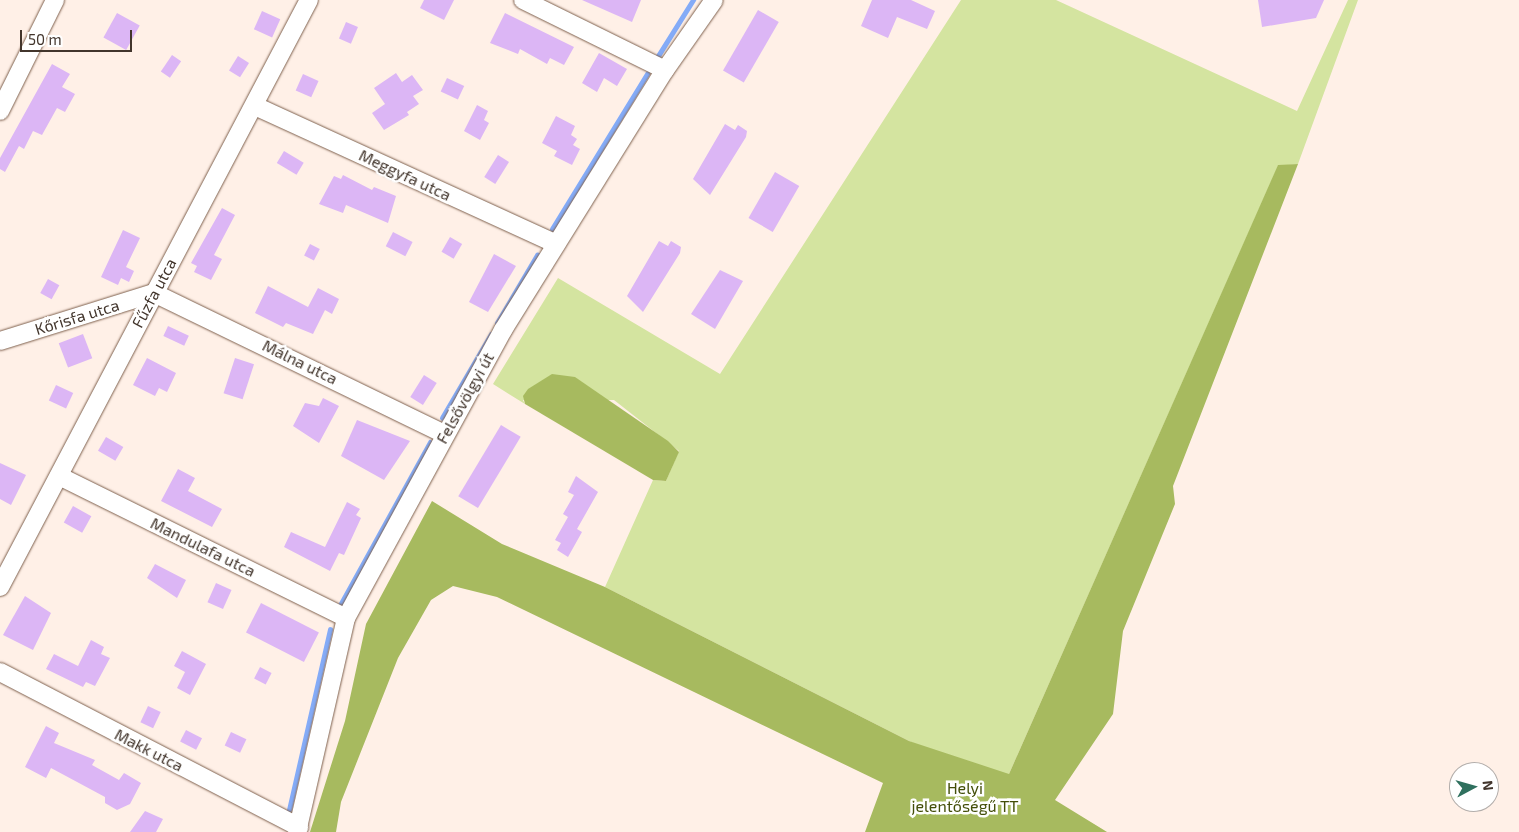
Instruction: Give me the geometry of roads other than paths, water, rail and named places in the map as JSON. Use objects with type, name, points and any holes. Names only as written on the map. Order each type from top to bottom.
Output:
[{"type":"street","points":[[0,111],[55,0]]},
{"type":"street","name":"Fűzfa utca","points":[[0,587],[310,0]]},
{"type":"street","points":[[523,0],[664,70]]},
{"type":"street","name":"Felsővölgyi út","points":[[298,829],[346,618],[444,434],[556,244],[664,70],[714,0]]},
{"type":"street","name":"Meggyfa utca","points":[[254,106],[556,244]]},
{"type":"street","name":"Kőrisfa utca","points":[[0,341],[154,293]]},
{"type":"street","name":"Málna utca","points":[[154,293],[444,434]]},
{"type":"street","name":"Mandulafa utca","points":[[60,476],[346,618]]},
{"type":"street","name":"Makk utca","points":[[0,672],[298,829]]},
{"type":"waterway","points":[[658,56],[693,0]]},
{"type":"waterway","points":[[552,229],[647,74]]},
{"type":"waterway","points":[[497,323],[537,255]]},
{"type":"waterway","points":[[442,418],[491,334]]},
{"type":"waterway","points":[[339,607],[430,442]]},
{"type":"waterway","points":[[289,810],[330,630]]},
{"type":"park label","name":"Helyi jelentőségű TT","points":[[965,797]]}]
